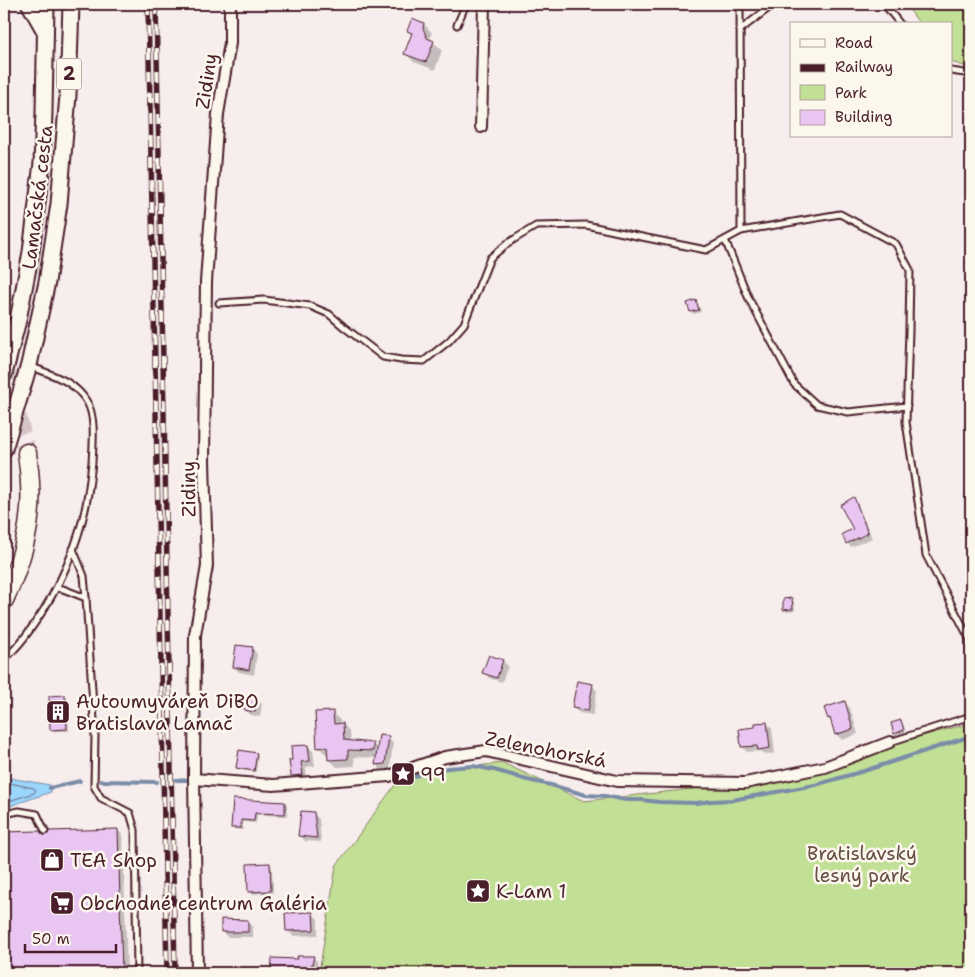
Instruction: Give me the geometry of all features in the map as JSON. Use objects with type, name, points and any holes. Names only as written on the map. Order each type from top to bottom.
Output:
[{"type":"highway","points":[[4,600],[20,564],[25,543],[30,484],[27,453]]},
{"type":"main road","name":"Lamačská cesta","points":[[4,374],[18,320],[31,252],[42,163],[46,4]]},
{"type":"main road","name":"Lamačská cesta","points":[[4,449],[29,365],[47,282],[59,204],[68,95],[72,4]]},
{"type":"street","points":[[29,4],[46,34]]},
{"type":"street","name":"Zidiny","points":[[196,973],[195,635],[207,566],[204,461],[206,282],[218,114],[230,43],[230,4]]},
{"type":"street","points":[[481,127],[484,4]]},
{"type":"street","name":"Zelenohorská","points":[[194,779],[273,786],[389,776],[445,758],[486,751],[617,781],[745,783],[825,767],[890,742]]},
{"type":"lane","points":[[457,25],[466,4]]},
{"type":"lane","points":[[740,4],[741,231]]},
{"type":"lane","points":[[740,30],[774,4]]},
{"type":"lane","points":[[884,4],[898,22]]},
{"type":"lane","points":[[952,71],[971,74]]},
{"type":"lane","points":[[219,302],[264,300],[310,306],[329,314],[383,357],[424,361],[449,341],[464,324],[490,258],[508,243],[536,226],[586,225],[706,250],[741,231],[840,214],[896,244],[910,270],[906,422],[926,556],[970,640],[971,681]]},
{"type":"lane","points":[[725,240],[749,299],[794,384],[817,405],[848,412],[907,406]]},
{"type":"lane","points":[[4,660],[24,639],[40,616],[66,569],[83,519],[89,490],[93,451],[93,417],[88,404],[78,389],[68,382],[29,365]]},
{"type":"lane","points":[[73,549],[84,576],[86,598],[95,736],[94,786],[101,798],[130,813],[136,830],[138,973]]},
{"type":"lane","points":[[56,588],[86,598]]},
{"type":"lane","points":[[890,742],[971,716]]},
{"type":"lane","points":[[4,814],[20,811],[37,814],[45,831]]},
{"type":"green space","points":[[905,4],[971,4],[971,68],[952,62],[952,22],[918,22]]},
{"type":"green space","name":"Bratislavský lesný park","points":[[971,723],[971,973],[319,973],[336,866],[403,774],[503,763],[584,801],[745,783]]},
{"type":"water","points":[[4,777],[50,785],[51,792],[4,807]]},
{"type":"building","points":[[412,18],[424,23],[423,28],[427,38],[434,41],[426,62],[404,54],[412,33],[407,31]]},
{"type":"building","points":[[696,300],[699,310],[690,312],[687,303]]},
{"type":"building","points":[[854,497],[868,533],[846,544],[842,534],[853,529],[840,505]]},
{"type":"building","points":[[792,598],[793,609],[783,610],[783,599]]},
{"type":"building","points":[[236,645],[253,647],[249,670],[233,667]]},
{"type":"building","points":[[489,655],[503,660],[497,678],[482,673]]},
{"type":"building","points":[[577,681],[593,684],[588,711],[572,708]]},
{"type":"building","name":"Autoumyváreň DiBO Bratislava Lamač","points":[[65,695],[67,729],[50,730],[49,696]]},
{"type":"building","points":[[247,695],[258,698],[255,712],[244,710]]},
{"type":"building","points":[[845,701],[853,729],[835,735],[830,718],[828,719],[824,708]]},
{"type":"building","points":[[333,711],[334,724],[343,723],[344,740],[373,743],[373,751],[348,750],[348,759],[328,760],[327,747],[317,748],[315,712]]},
{"type":"building","points":[[901,720],[904,730],[894,734],[891,723]]},
{"type":"building","points":[[767,722],[770,748],[758,750],[757,746],[741,747],[739,729],[755,727],[755,723]]},
{"type":"building","points":[[379,735],[389,736],[385,764],[375,765]]},
{"type":"building","points":[[308,745],[310,761],[301,762],[303,775],[291,776],[289,760],[292,760],[291,746]]},
{"type":"building","points":[[239,750],[257,753],[254,771],[236,768]]},
{"type":"building","points":[[233,799],[285,802],[285,814],[255,813],[254,821],[241,820],[241,828],[231,828]]},
{"type":"building","points":[[301,811],[314,812],[317,838],[298,836]]},
{"type":"building","name":"Obchodné centrum Galéria","points":[[118,829],[122,973],[4,973],[4,832],[40,831],[45,835],[49,831]]},
{"type":"building","points":[[270,863],[271,891],[248,892],[247,864]]},
{"type":"building","points":[[313,912],[314,930],[286,931],[285,913]]},
{"type":"building","points":[[221,919],[248,920],[248,932],[221,932]]},
{"type":"building","points":[[297,956],[314,956],[310,973],[271,973],[272,958],[298,959]]},
{"type":"waterway","points":[[398,780],[447,768],[473,766],[586,795],[626,800],[696,803],[732,800],[815,785],[971,736]]},
{"type":"waterway","points":[[176,780],[189,780]]},
{"type":"waterway","points":[[50,788],[80,781]]},
{"type":"waterway","points":[[101,781],[157,782]]},
{"type":"tunnel","points":[[4,364],[27,453]]},
{"type":"railway","points":[[148,4],[167,973]]},
{"type":"railway","points":[[156,4],[175,973]]},
{"type":"place","name":"Autoumyváreň DiBO Bratislava Lamač","points":[[58,712]]},
{"type":"place","name":"99","points":[[403,774]]},
{"type":"place","name":"TEA Shop","points":[[52,860]]},
{"type":"place","name":"K-Lam 1","points":[[478,891]]},
{"type":"place","name":"Obchodné centrum Galéria","points":[[62,903]]}]
